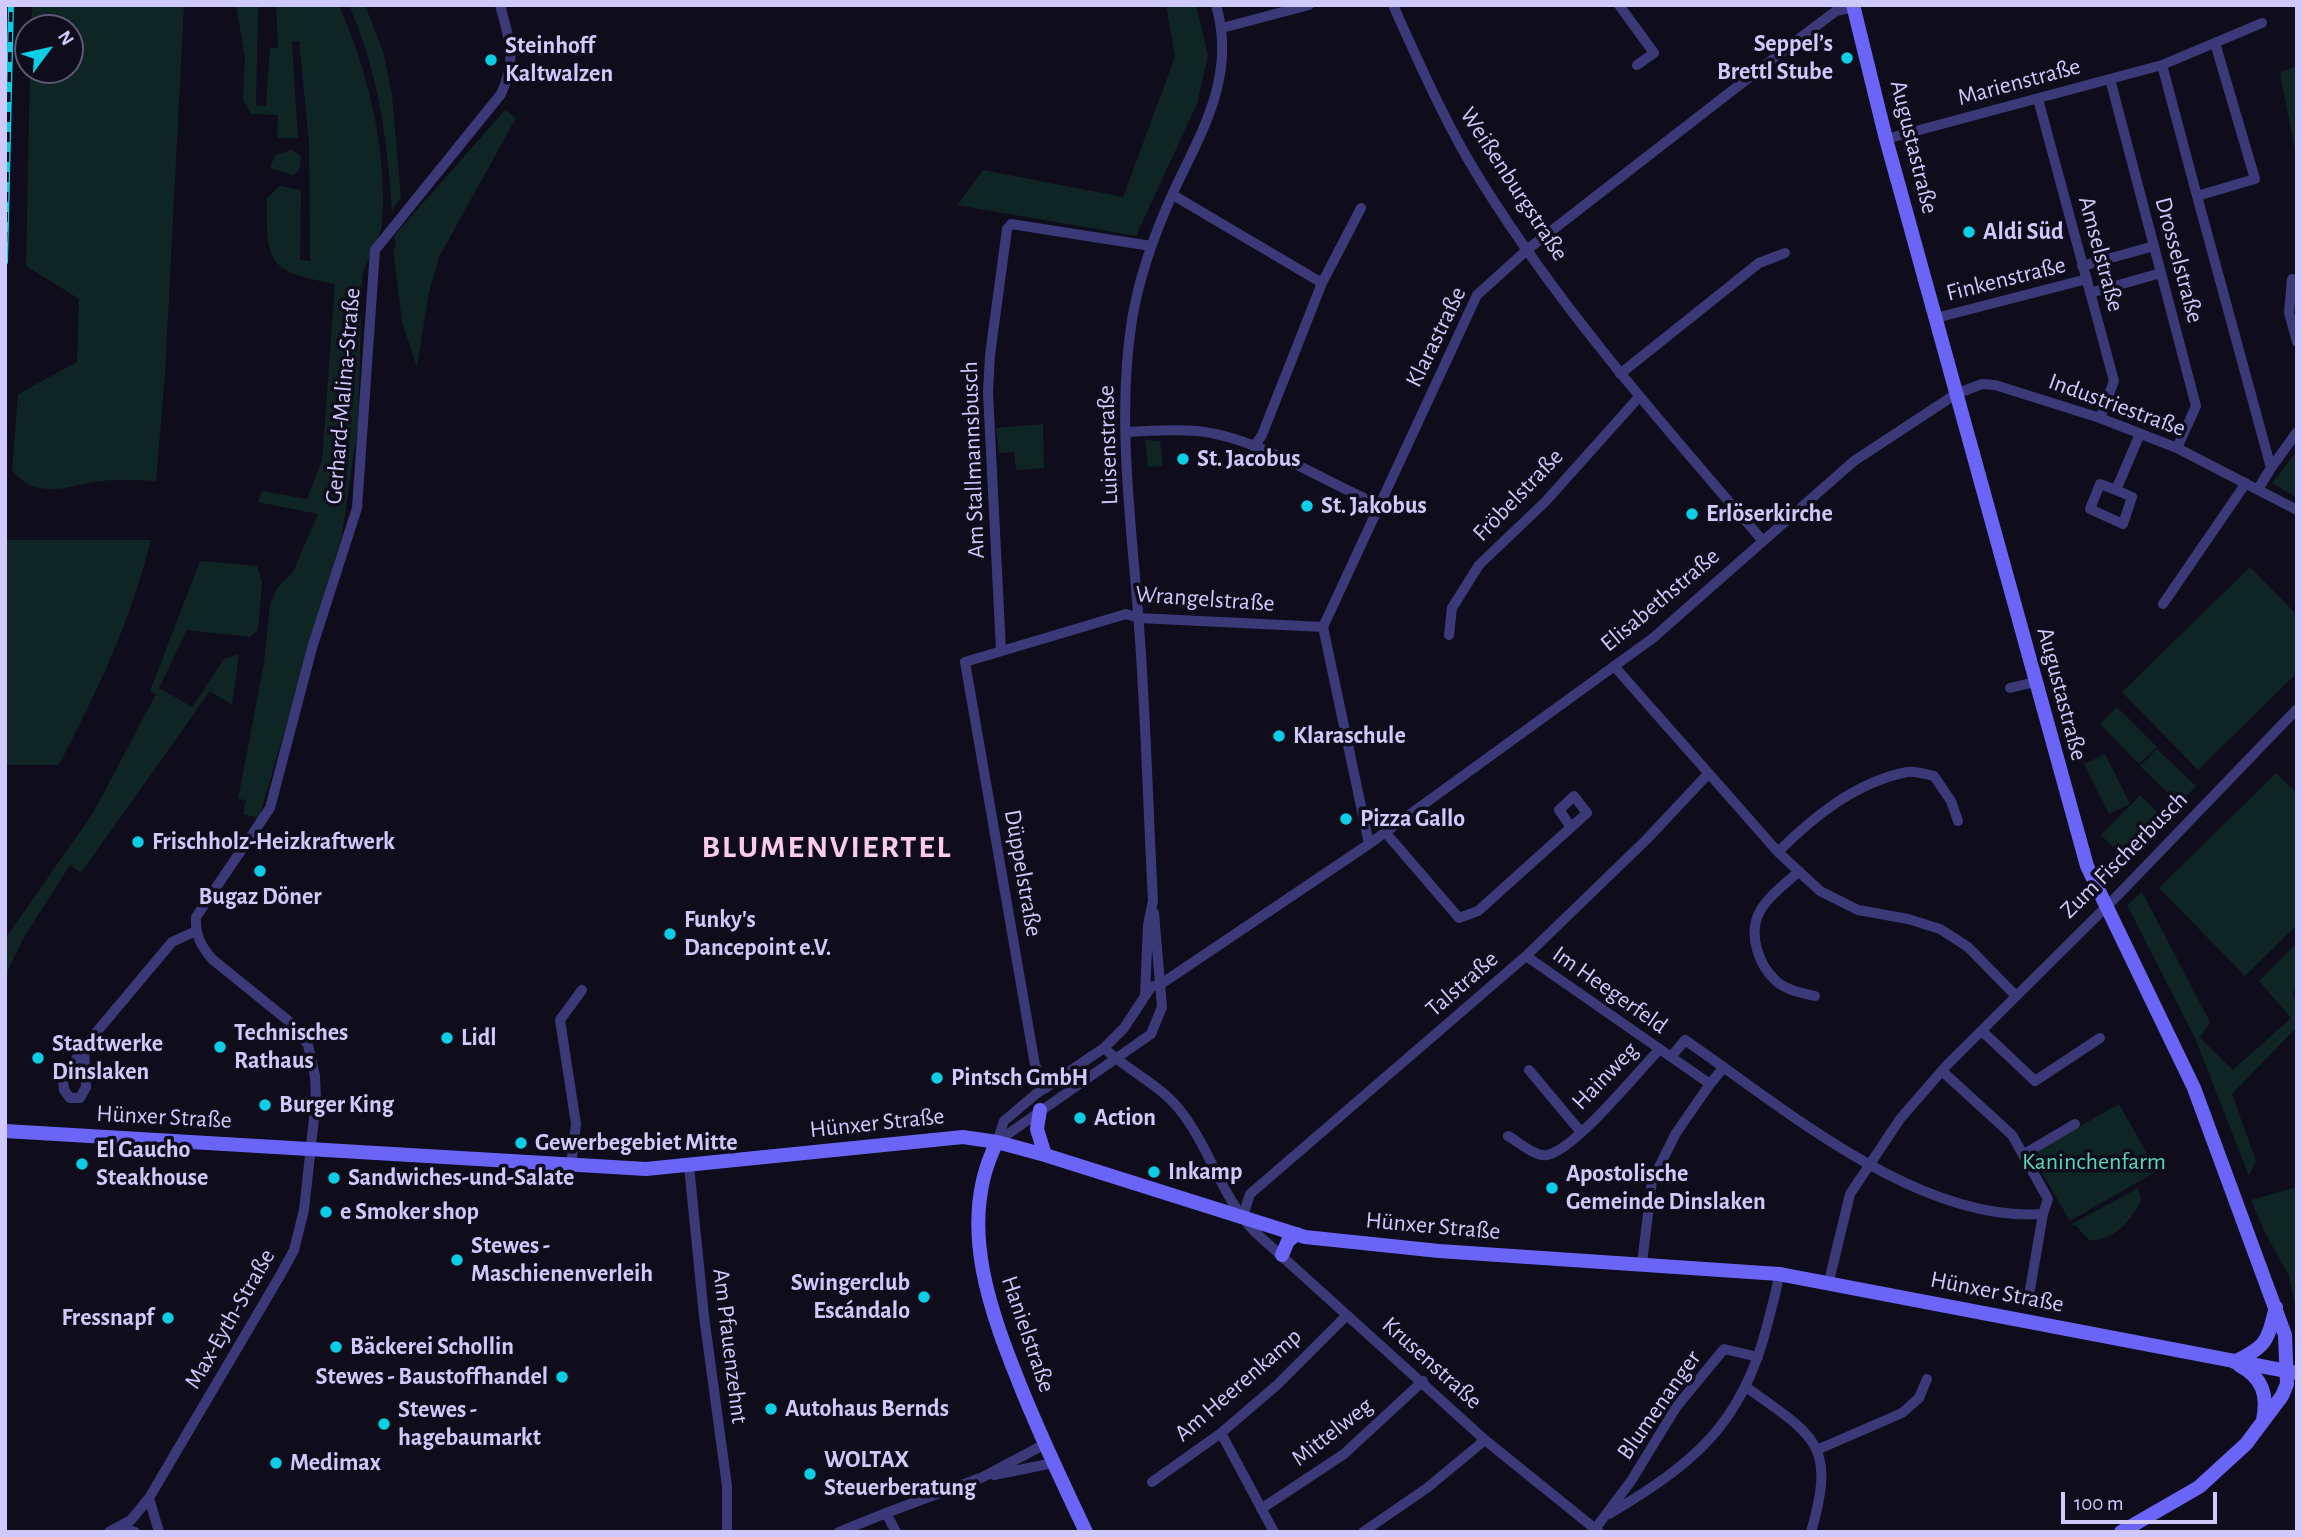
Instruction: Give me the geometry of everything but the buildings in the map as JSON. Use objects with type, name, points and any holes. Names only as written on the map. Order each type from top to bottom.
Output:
[{"type":"main road","name":"Augustastraße","points":[[1853,6],[1886,139],[2087,866],[2194,1088],[2276,1305],[2292,1373]]},
{"type":"main road","points":[[1040,1110],[1037,1129],[1045,1155]]},
{"type":"main road","name":"Hünxer Straße","points":[[5,1131],[646,1170],[963,1137],[997,1142],[1045,1155],[1242,1219],[1297,1234],[1439,1251],[1779,1274],[1829,1281],[2292,1373]]},
{"type":"main road","name":"Hanielstraße","points":[[997,1142],[987,1164],[981,1195],[979,1222],[982,1269],[992,1312],[1053,1463],[1086,1532]]},
{"type":"main road","points":[[1282,1255],[1288,1241],[1297,1234]]},
{"type":"main road","points":[[2234,1362],[2257,1352],[2266,1342],[2276,1305]]},
{"type":"main road","points":[[2234,1362],[2249,1370],[2264,1390],[2266,1402],[2262,1425]]},
{"type":"main road","points":[[2121,1532],[2199,1487],[2226,1466],[2262,1425],[2282,1396],[2292,1373]]},
{"type":"street","name":"Gerhard-Malina-Straße","points":[[196,931],[197,918],[203,903],[270,808],[313,648],[357,508],[375,250],[501,94],[512,70],[511,45],[500,5]]},
{"type":"street","name":"Luisenstraße","points":[[997,1142],[1040,1110],[1117,1060],[1150,1034],[1162,1007],[1153,901],[1125,384],[1132,321],[1151,246],[1216,96],[1224,51],[1216,5]]},
{"type":"street","points":[[1222,28],[1310,5]]},
{"type":"street","name":"Weißenburgstraße","points":[[1393,5],[1450,127],[1482,183],[1620,374],[1763,541]]},
{"type":"street","points":[[1619,5],[1654,53],[1637,65]]},
{"type":"street","name":"Klarastraße","points":[[1323,627],[1477,295],[1528,248],[1836,11],[1853,6]]},
{"type":"street","name":"Marienstraße","points":[[1886,139],[2162,65],[2262,23]]},
{"type":"street","points":[[2197,196],[2255,180],[2215,43]]},
{"type":"street","points":[[2162,65],[2271,468]]},
{"type":"street","name":"Drosselstraße","points":[[2110,79],[2196,406],[2177,448]]},
{"type":"street","name":"Amselstraße","points":[[2038,99],[2114,381],[2100,418]]},
{"type":"street","points":[[1172,195],[1322,283]]},
{"type":"street","points":[[1254,447],[1262,435],[1322,283],[1361,208]]},
{"type":"street","name":"Am Stallmannsbusch","points":[[1001,650],[988,393],[990,355],[1007,229],[1011,223],[1151,246]]},
{"type":"street","points":[[2082,266],[2154,246]]},
{"type":"street","points":[[1620,374],[1759,263],[1785,253]]},
{"type":"street","points":[[2090,293],[2161,273]]},
{"type":"street","name":"Finkenstraße","points":[[1936,318],[2087,279]]},
{"type":"street","points":[[2292,279],[2289,313],[2297,342]]},
{"type":"street","name":"Industriestraße","points":[[1956,394],[1982,384],[1995,385],[2100,418],[2177,448],[2297,510]]},
{"type":"street","name":"Elisabethstraße","points":[[1161,984],[1369,844],[1653,638],[1854,461],[1956,394]]},
{"type":"street","name":"Fröbelstraße","points":[[1449,635],[1452,608],[1479,565],[1546,501],[1639,397]]},
{"type":"street","points":[[1127,432],[1197,431],[1254,447],[1380,505]]},
{"type":"street","points":[[2258,489],[2297,432]]},
{"type":"street","points":[[2116,490],[2140,433]]},
{"type":"street","points":[[2163,604],[2246,483]]},
{"type":"street","points":[[2101,484],[2116,490],[2132,497],[2123,524],[2090,509],[2101,484]]},
{"type":"street","name":"Wrangelstraße","points":[[965,662],[1126,614],[1139,618],[1323,627]]},
{"type":"street","points":[[1323,627],[1369,844]]},
{"type":"street","name":"Düppelstraße","points":[[965,662],[1035,1065],[1046,1088]]},
{"type":"street","points":[[1614,666],[1778,852],[1819,891],[1858,910],[1908,919],[1940,929],[1968,947],[2016,996]]},
{"type":"street","points":[[2010,688],[2035,682]]},
{"type":"street","name":"Zum Fischerbusch","points":[[1829,1281],[1850,1194],[1900,1119],[1942,1071],[2105,908],[2297,709]]},
{"type":"street","points":[[1778,852],[1822,811],[1882,780],[1909,772],[1934,776],[1951,801],[1958,821]]},
{"type":"street","name":"Talstraße","points":[[1250,1194],[1526,956],[1647,839],[1708,774]]},
{"type":"street","points":[[1385,832],[1459,918],[1478,911],[1571,827]]},
{"type":"street","points":[[1800,871],[1774,894],[1758,915],[1755,940],[1762,962],[1776,981],[1792,990],[1815,996]]},
{"type":"street","name":"Luisenstraße","points":[[1145,996],[1148,925],[1153,901]]},
{"type":"street","points":[[84,1046],[85,1090],[80,1098],[70,1098],[64,1090],[62,1079],[84,1046],[172,942],[196,931],[202,947],[212,959],[291,1023],[308,1045],[315,1076],[310,1148]]},
{"type":"street","name":"Im Heegerfeld","points":[[1526,956],[1710,1084]]},
{"type":"street","points":[[997,1142],[1003,1122],[1104,1048],[1124,1028],[1151,987],[1161,984]]},
{"type":"street","points":[[571,1165],[576,1124],[560,1020],[582,990]]},
{"type":"street","points":[[1982,1031],[2035,1081],[2100,1038]]},
{"type":"street","name":"Im Heegerfeld","points":[[1671,1057],[1685,1040],[1868,1166],[1954,1202],[2017,1216],[2043,1214]]},
{"type":"street","points":[[1104,1048],[1179,1108],[1242,1219]]},
{"type":"street","name":"Hainweg","points":[[1508,1136],[1537,1154],[1547,1155],[1560,1149],[1618,1099],[1634,1075],[1659,1050]]},
{"type":"street","points":[[1642,1264],[1652,1181],[1676,1133],[1724,1067]]},
{"type":"street","name":"Hainweg","points":[[1529,1070],[1580,1131]]},
{"type":"street","points":[[1942,1071],[2012,1135],[2048,1199],[2028,1301]]},
{"type":"street","points":[[2024,1154],[2075,1124]]},
{"type":"street","name":"Max-Eyth-Straße","points":[[109,1532],[131,1520],[149,1499],[294,1250],[304,1210],[310,1148]]},
{"type":"street","name":"Am Pfauenzehnt","points":[[689,1166],[704,1316],[727,1486],[727,1532]]},
{"type":"street","points":[[1224,1190],[1241,1196],[1250,1194]]},
{"type":"street","points":[[1242,1219],[1250,1194]]},
{"type":"street","name":"Krusenstraße","points":[[1242,1219],[1485,1440],[1597,1530]]},
{"type":"street","name":"Blumenanger","points":[[1609,1514],[1686,1464],[1720,1431],[1746,1387],[1758,1357],[1779,1274]]},
{"type":"street","name":"Am Heerenkamp","points":[[1152,1482],[1221,1433],[1277,1385],[1347,1315]]},
{"type":"street","name":"Blumenanger","points":[[1597,1530],[1677,1406],[1724,1349],[1758,1357]]},
{"type":"street","points":[[1819,1449],[1902,1413],[1919,1398],[1927,1379]]},
{"type":"street","name":"Mittelweg","points":[[1261,1509],[1344,1454],[1423,1381]]},
{"type":"street","points":[[1746,1387],[1805,1430],[1819,1449],[1823,1468],[1821,1497],[1811,1532]]},
{"type":"street","points":[[1221,1433],[1274,1532]]},
{"type":"street","points":[[1363,1532],[1427,1488],[1485,1440]]},
{"type":"street","points":[[839,1532],[983,1477],[1045,1444]]},
{"type":"street","points":[[983,1477],[1053,1463]]},
{"type":"street","points":[[149,1499],[159,1532]]},
{"type":"street","points":[[886,1513],[896,1532]]},
{"type":"street","points":[[121,1526],[135,1532]]},
{"type":"green space","points":[[32,5],[184,5],[165,374],[156,481],[105,480],[48,489],[29,484],[12,470],[18,394],[77,362],[79,299],[26,266],[30,84],[84,84],[84,14],[32,14]]},
{"type":"green space","points":[[236,5],[258,5],[256,105],[266,106],[270,48],[278,48],[276,5],[339,5],[359,57],[374,112],[383,197],[381,230],[362,279],[358,425],[342,535],[259,818],[243,814],[246,800],[238,799],[264,663],[270,604],[278,587],[293,572],[318,514],[258,502],[262,491],[307,499],[322,461],[335,284],[296,275],[284,269],[276,262],[271,252],[267,198],[280,186],[301,190],[300,260],[310,261],[309,142],[299,41],[292,42],[298,138],[277,138],[278,115],[251,114],[243,100],[245,57]]},
{"type":"green space","points":[[349,5],[365,5],[383,51],[392,95],[401,197],[392,211],[380,106],[368,56]]},
{"type":"green space","points":[[1166,5],[1196,5],[1208,55],[1197,104],[1136,236],[957,205],[983,170],[1123,197],[1175,57]]},
{"type":"green space","points":[[2297,65],[2297,160],[2280,73]]},
{"type":"green space","points":[[505,110],[516,118],[439,257],[429,292],[417,367],[402,322],[393,248],[396,247],[394,236]]},
{"type":"green space","points":[[292,150],[301,156],[299,170],[293,175],[270,168],[275,155]]},
{"type":"green space","points":[[1043,424],[1044,468],[1016,470],[1014,452],[999,453],[996,428]]},
{"type":"green space","points":[[1145,440],[1160,441],[1163,466],[1148,467]]},
{"type":"green space","points":[[2297,451],[2297,498],[2272,483]]},
{"type":"green space","points":[[6,540],[151,540],[112,656],[59,765],[5,765]]},
{"type":"green space","points":[[200,561],[257,566],[262,582],[258,630],[250,637],[187,630],[159,688],[192,707],[224,659],[239,654],[232,705],[210,691],[81,873],[70,865],[23,939],[8,970],[5,994],[5,939],[93,813],[156,694],[150,691]]},
{"type":"green space","points":[[2250,567],[2297,615],[2297,673],[2198,770],[2122,692]]},
{"type":"green space","points":[[2117,707],[2157,747],[2139,764],[2100,724]]},
{"type":"green space","points":[[2157,749],[2196,786],[2179,804],[2140,766]]},
{"type":"green space","points":[[2105,754],[2130,804],[2109,814],[2084,764]]},
{"type":"green space","points":[[2276,773],[2297,793],[2297,925],[2245,976],[2159,888]]},
{"type":"green space","points":[[2140,795],[2162,817],[2122,856],[2101,835]]},
{"type":"green space","points":[[2142,892],[2210,1022],[2200,1038],[2233,1070],[2291,1018],[2259,981],[2297,943],[2297,987],[2292,993],[2297,1000],[2297,1027],[2232,1094],[2256,1161],[2249,1176],[2195,1038],[2127,905]]},
{"type":"green space","name":"Kaninchenfarm","points":[[2119,1104],[2157,1171],[2070,1221],[2031,1154]]},
{"type":"green space","points":[[2297,1187],[2297,1316],[2289,1276],[2264,1231],[2251,1200]]},
{"type":"green space","points":[[2138,1188],[2141,1201],[2127,1222],[2114,1234],[2098,1240],[2089,1240],[2075,1225],[2070,1225]]},
{"type":"railway","points":[[5,262],[11,5]]},
{"type":"place","name":"Seppel’s Brettl Stube","points":[[1847,58]]},
{"type":"place","name":"Steinhoff Kaltwalzen","points":[[491,60]]},
{"type":"place","name":"Aldi Süd","points":[[1969,232]]},
{"type":"place","name":"St. Jacobus","points":[[1183,459]]},
{"type":"place","name":"St. Jakobus","points":[[1307,506]]},
{"type":"place","name":"Erlöserkirche","points":[[1692,514]]},
{"type":"place","name":"Klaraschule","points":[[1279,736]]},
{"type":"place","name":"Pizza Gallo","points":[[1346,819]]},
{"type":"place","name":"Frischholz-Heizkraftwerk","points":[[138,842]]},
{"type":"place","name":"Bugaz Döner","points":[[260,871]]},
{"type":"place","name":"Funky's Dancepoint e.V.","points":[[670,934]]},
{"type":"place","name":"Lidl","points":[[447,1038]]},
{"type":"place","name":"Technisches Rathaus","points":[[220,1047]]},
{"type":"place","name":"Stadtwerke Dinslaken","points":[[38,1058]]},
{"type":"place","name":"Pintsch GmbH","points":[[937,1078]]},
{"type":"place","name":"Burger King","points":[[265,1105]]},
{"type":"place","name":"Action","points":[[1080,1118]]},
{"type":"place","name":"Gewerbegebiet Mitte","points":[[521,1143]]},
{"type":"place","name":"El Gaucho Steakhouse","points":[[82,1164]]},
{"type":"place","name":"Inkamp","points":[[1154,1172]]},
{"type":"place","name":"Sandwiches-und-Salate","points":[[334,1178]]},
{"type":"place","name":"Apostolische Gemeinde Dinslaken","points":[[1552,1188]]},
{"type":"place","name":"e Smoker shop","points":[[326,1212]]},
{"type":"place","name":"Stewes - Maschienenverleih","points":[[457,1260]]},
{"type":"place","name":"Swingerclub Escándalo","points":[[924,1297]]},
{"type":"place","name":"Fressnapf","points":[[168,1318]]},
{"type":"place","name":"Bäckerei Schollin","points":[[336,1347]]},
{"type":"place","name":"Stewes - Baustoffhandel","points":[[562,1377]]},
{"type":"place","name":"Autohaus Bernds","points":[[771,1409]]},
{"type":"place","name":"Stewes - hagebaumarkt","points":[[384,1424]]},
{"type":"place","name":"Medimax","points":[[276,1463]]},
{"type":"place","name":"WOLTAX Steuerberatung","points":[[810,1474]]},
{"type":"district","name":"BLUMENVIERTEL","points":[[827,847]]}]
